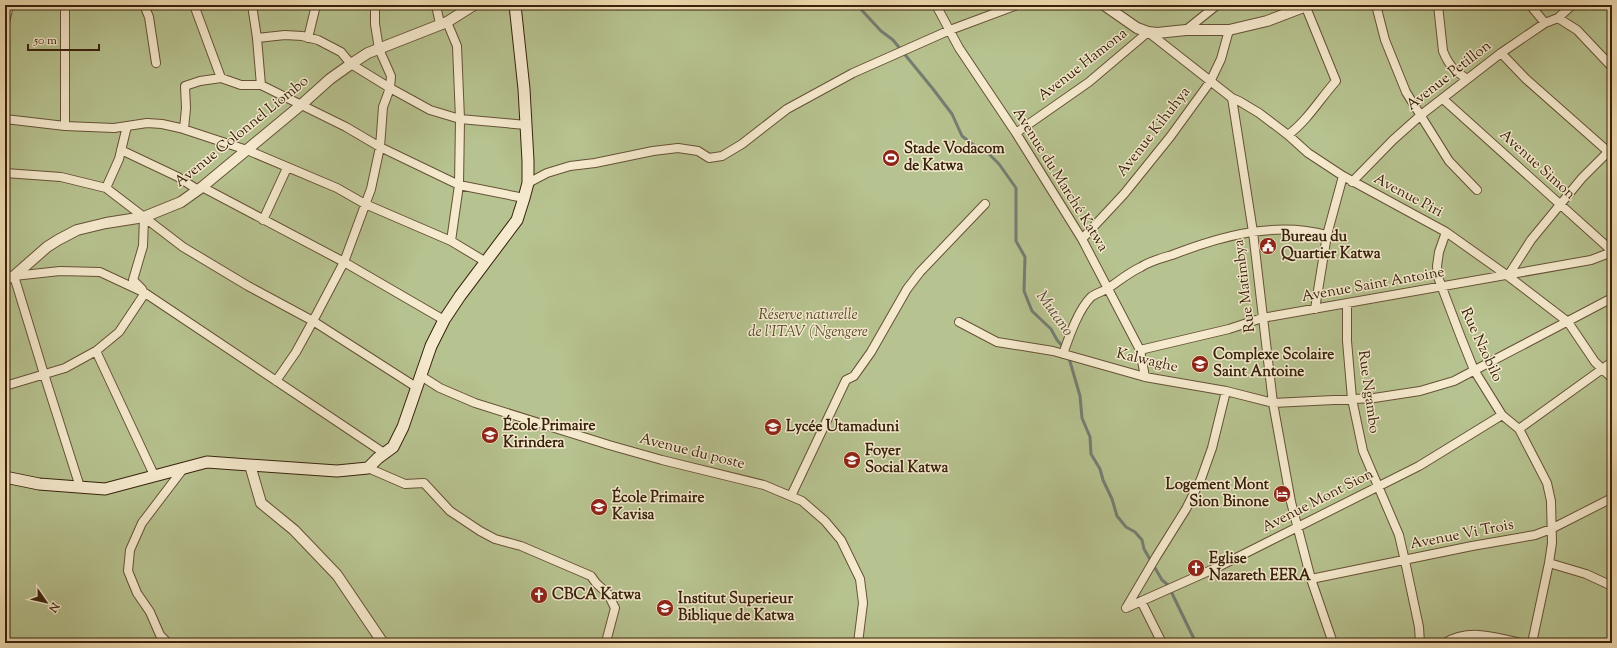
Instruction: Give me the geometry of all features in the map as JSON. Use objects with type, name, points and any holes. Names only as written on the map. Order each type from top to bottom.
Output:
[{"type":"main road","points":[[5,477],[39,484],[105,489],[207,462],[337,471],[368,468],[393,447],[403,427],[431,346],[444,320],[460,296],[517,220],[524,198],[528,183],[526,125],[524,89],[515,5]]},
{"type":"street","points":[[5,22],[10,5]]},
{"type":"street","points":[[65,5],[65,126]]},
{"type":"street","points":[[144,5],[149,17],[156,63]]},
{"type":"street","points":[[194,5],[221,78]]},
{"type":"street","points":[[252,5],[257,38],[260,85]]},
{"type":"street","points":[[308,38],[316,5]]},
{"type":"street","points":[[276,381],[296,352],[344,262],[371,189],[380,147],[383,107],[390,88],[391,76],[379,48],[375,24],[375,5]]},
{"type":"street","points":[[436,5],[457,46],[460,119],[458,185],[451,241]]},
{"type":"street","name":"Avenue Colonnel Liombo","points":[[10,278],[47,247],[77,230],[106,223],[144,217],[180,202],[200,189],[330,79],[351,64],[379,48],[444,23],[474,5]]},
{"type":"street","name":"Avenue du Marché Katwa","points":[[936,5],[959,48],[1016,133],[1082,239],[1140,350],[1145,377]]},
{"type":"street","points":[[528,183],[547,173],[570,166],[595,164],[653,151],[678,148],[698,151],[709,158],[722,156],[742,144],[787,109],[853,73],[950,30],[1017,5]]},
{"type":"street","points":[[1104,5],[1132,26],[1148,32],[1156,33],[1186,30],[1229,30],[1267,21],[1307,5],[1336,81],[1317,102],[1300,126],[1288,136]]},
{"type":"street","points":[[1186,30],[1217,5]]},
{"type":"street","points":[[1376,5],[1385,40],[1406,92],[1449,161],[1477,190]]},
{"type":"street","points":[[1438,5],[1443,51],[1450,65],[1467,79]]},
{"type":"street","points":[[1530,5],[1545,22]]},
{"type":"street","name":"Avenue Petillon","points":[[1352,182],[1392,140],[1421,115],[1501,53],[1545,22],[1558,18],[1572,5]]},
{"type":"street","points":[[1558,18],[1577,30],[1612,67]]},
{"type":"street","name":"Avenue Kihuhya","points":[[1082,239],[1124,194],[1170,137],[1210,82],[1221,58],[1229,30]]},
{"type":"street","points":[[1148,32],[1232,98]]},
{"type":"street","name":"Avenue Hamona","points":[[1016,133],[1089,82],[1148,32]]},
{"type":"street","points":[[257,38],[285,35],[318,40],[341,52],[351,64],[430,110],[460,119],[526,125]]},
{"type":"street","points":[[1501,53],[1526,79],[1611,152],[1582,178],[1531,240],[1508,276]]},
{"type":"street","points":[[184,129],[186,108],[185,86],[200,81],[221,78],[241,85],[260,85],[380,147],[458,185],[524,198]]},
{"type":"street","name":"Avenue Piri","points":[[1232,98],[1259,114],[1308,153],[1352,182],[1446,232],[1508,276],[1568,322],[1595,362],[1612,378]]},
{"type":"street","name":"Rue Matimbya","points":[[1232,98],[1252,232],[1273,403],[1291,502],[1311,579],[1333,643]]},
{"type":"street","name":"Avenue Simon","points":[[1443,99],[1612,251]]},
{"type":"street","points":[[5,119],[65,126],[114,128],[147,123],[162,124],[184,129],[247,150],[337,188],[365,204],[451,241],[486,262]]},
{"type":"street","points":[[106,188],[119,159],[126,126]]},
{"type":"street","points":[[121,150],[178,177],[344,262],[444,320]]},
{"type":"street","points":[[263,220],[287,168]]},
{"type":"street","points":[[5,173],[61,177],[106,188],[183,247],[248,286],[313,321],[416,387]]},
{"type":"street","points":[[1315,309],[1327,235],[1343,176]]},
{"type":"street","points":[[791,496],[846,380],[854,376],[888,324],[907,288],[920,272],[986,204]]},
{"type":"street","points":[[144,217],[143,246],[133,280],[145,293]]},
{"type":"street","points":[[1063,354],[1075,321],[1092,297],[1108,289],[1141,266],[1196,246],[1252,232],[1272,229],[1291,229],[1309,230],[1327,235]]},
{"type":"street","name":"Rue Nzobilo","points":[[1446,232],[1439,252],[1437,266],[1441,287],[1474,370],[1502,415],[1519,429],[1547,482],[1551,500],[1552,543],[1532,643]]},
{"type":"street","name":"Avenue Saint Antoine","points":[[1140,350],[1229,329],[1262,318],[1508,276],[1591,260],[1612,251]]},
{"type":"street","points":[[80,487],[44,374],[10,278],[60,271],[100,272],[145,293],[384,453]]},
{"type":"street","points":[[5,386],[65,368],[96,350],[119,332],[145,293]]},
{"type":"street","name":"Kalwaghe","points":[[959,322],[997,342],[1053,351],[1145,377],[1226,391],[1273,403],[1374,398],[1420,390],[1454,381],[1612,298]]},
{"type":"street","name":"Rue Ngambo","points":[[1347,303],[1347,341],[1352,400],[1363,451],[1399,535],[1420,643]]},
{"type":"street","points":[[96,350],[154,475]]},
{"type":"street","points":[[1519,429],[1612,362]]},
{"type":"street","name":"Avenue du poste","points":[[421,376],[440,388],[475,403],[609,445],[677,464],[764,485],[802,501],[825,521],[841,540],[860,579],[863,603],[858,643]]},
{"type":"street","name":"Avenue Mont Sion","points":[[1226,391],[1212,448],[1200,479],[1186,509],[1126,608],[1218,567],[1419,466],[1502,415]]},
{"type":"street","points":[[250,465],[261,503],[294,530],[337,574],[383,643]]},
{"type":"street","points":[[368,468],[405,484],[424,483],[450,511],[480,531],[495,539],[521,546],[591,576],[608,594],[615,608],[603,643],[620,643]]},
{"type":"street","points":[[168,643],[160,635],[150,612],[137,593],[128,571],[130,550],[142,524],[183,469]]},
{"type":"street","name":"Avenue Vi Trois","points":[[1311,579],[1405,561],[1472,546],[1536,535],[1612,498]]},
{"type":"street","points":[[1549,563],[1586,574],[1612,586]]},
{"type":"street","points":[[1141,601],[1162,643]]},
{"type":"street","points":[[1445,643],[1454,637],[1467,634],[1491,636],[1521,643]]},
{"type":"green space","name":"Réserve naturelle de l'ITAV (Ngengere","points":[[5,5],[1612,5],[1612,643],[5,643]]},
{"type":"waterway","name":"Mutano","points":[[857,5],[881,31],[893,40],[933,89],[952,114],[962,136],[980,150],[987,152],[999,164],[1016,188],[1016,241],[1025,257],[1024,291],[1032,311],[1051,329],[1057,340],[1064,348]]},
{"type":"waterway","name":"Mutano","points":[[1069,358],[1080,396],[1082,418],[1090,437],[1091,454],[1100,469],[1117,516],[1126,527],[1135,532],[1142,540],[1144,549],[1162,580],[1168,585],[1196,643]]},
{"type":"place","name":"Stade Vodacom de Katwa","points":[[891,158]]},
{"type":"place","name":"Bureau du Quartier Katwa","points":[[1268,246]]},
{"type":"place","name":"Complexe Scolaire Saint Antoine","points":[[1200,364]]},
{"type":"place","name":"Lycée Utamaduni","points":[[773,427]]},
{"type":"place","name":"École Primaire Kirindera","points":[[490,435]]},
{"type":"place","name":"Foyer Social Katwa","points":[[852,460]]},
{"type":"place","name":"Logement Mont Sion Binone","points":[[1282,494]]},
{"type":"place","name":"École Primaire Kavisa","points":[[599,507]]},
{"type":"place","name":"Eglise Nazareth EERA","points":[[1196,568]]},
{"type":"place","name":"CBCA Katwa","points":[[539,595]]},
{"type":"place","name":"Institut Superieur Biblique de Katwa","points":[[665,608]]}]
